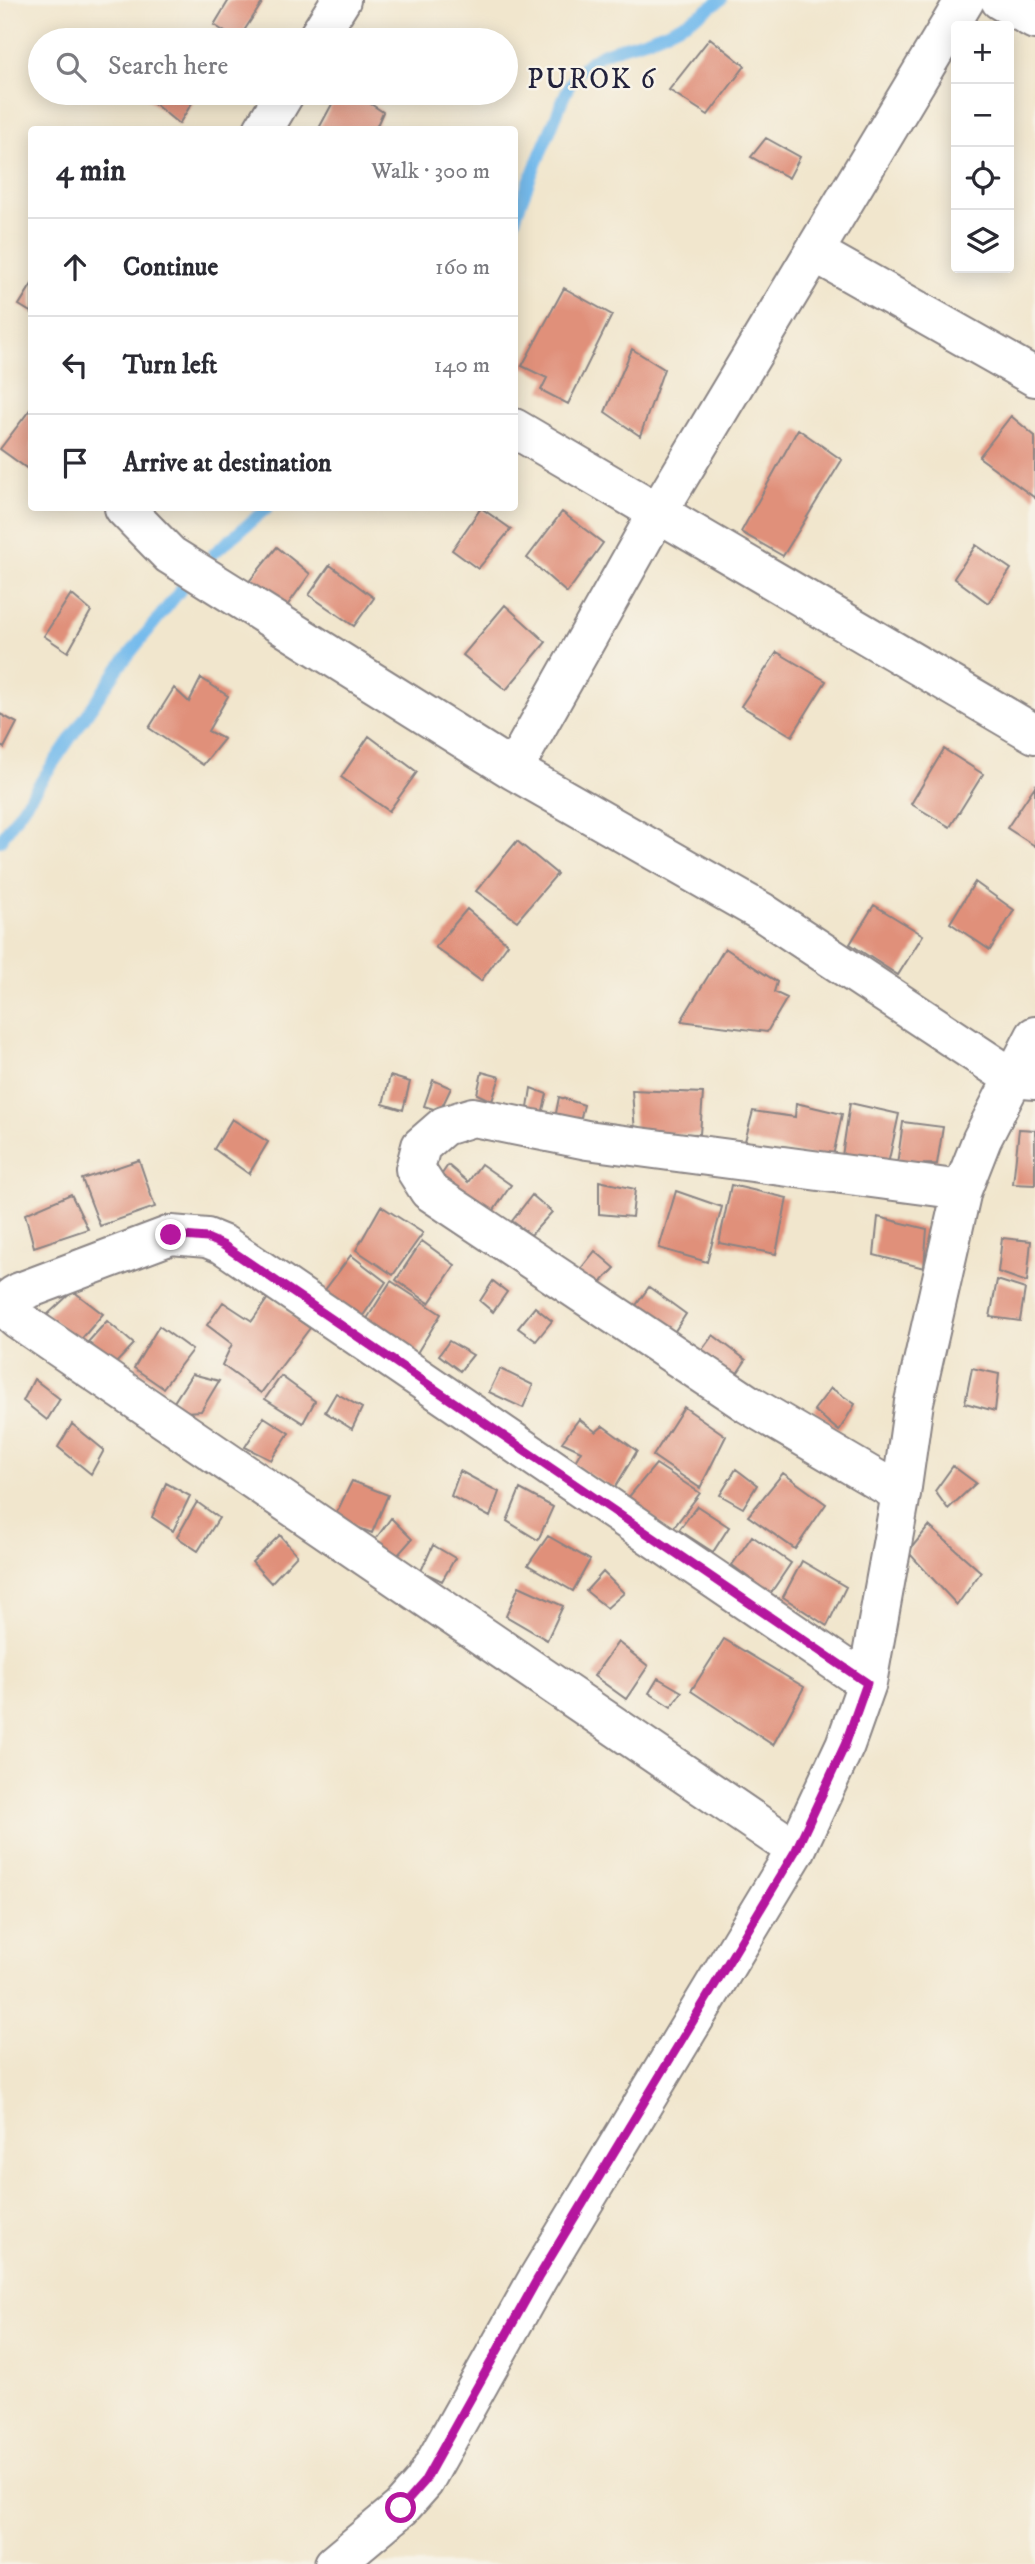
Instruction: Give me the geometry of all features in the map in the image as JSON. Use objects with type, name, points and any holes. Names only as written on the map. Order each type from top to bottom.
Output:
[{"type":"street","points":[[324,28],[341,0]]},
{"type":"street","points":[[513,770],[658,512],[965,0]]},
{"type":"street","points":[[1000,0],[1035,20]]},
{"type":"street","points":[[265,126],[278,105]]},
{"type":"street","points":[[814,252],[1035,377]]},
{"type":"street","points":[[518,430],[1035,734]]},
{"type":"street","points":[[127,511],[170,555],[513,770],[762,912],[1024,1079]]},
{"type":"street","points":[[334,2564],[401,2508],[424,2482],[538,2278],[796,1850],[845,1745],[867,1683],[901,1494],[914,1402],[962,1189],[982,1139],[1024,1079],[1035,1036]]},
{"type":"street","points":[[901,1494],[748,1404],[497,1237],[429,1191],[415,1170],[421,1146],[444,1126],[473,1117],[587,1140],[962,1189]]},
{"type":"street","points":[[796,1850],[19,1320],[12,1314],[9,1303],[13,1296],[20,1292],[171,1235],[207,1238],[223,1245],[867,1683]]},
{"type":"building","points":[[229,0],[264,0],[246,28],[219,28],[214,25]]},
{"type":"building","points":[[710,38],[745,66],[708,115],[669,90]]},
{"type":"building","points":[[156,105],[191,105],[179,124]]},
{"type":"building","points":[[332,105],[372,105],[383,112],[377,126],[320,126]]},
{"type":"building","points":[[766,138],[800,157],[789,178],[751,157]]},
{"type":"building","points":[[564,288],[612,315],[568,404],[541,390],[547,378],[522,366]]},
{"type":"building","points":[[28,290],[28,311],[19,305]]},
{"type":"building","points":[[632,349],[664,369],[640,436],[605,412]]},
{"type":"building","points":[[28,412],[28,469],[0,449]]},
{"type":"building","points":[[1011,416],[1035,436],[1035,498],[979,457]]},
{"type":"building","points":[[798,429],[842,460],[783,556],[741,532]]},
{"type":"building","points":[[479,511],[485,511],[511,529],[478,569],[452,550]]},
{"type":"building","points":[[562,512],[603,543],[567,593],[527,558]]},
{"type":"building","points":[[976,545],[1011,569],[988,603],[954,578]]},
{"type":"building","points":[[277,547],[310,574],[284,610],[247,584]]},
{"type":"building","points":[[330,565],[374,598],[354,626],[309,595]]},
{"type":"building","points":[[71,594],[91,611],[68,652],[44,636]]},
{"type":"building","points":[[505,605],[546,642],[506,690],[463,655]]},
{"type":"building","points":[[777,652],[826,681],[792,736],[741,706]]},
{"type":"building","points":[[201,678],[228,696],[208,731],[224,739],[203,765],[149,728],[174,688],[189,702]]},
{"type":"building","points":[[0,714],[17,723],[4,748],[0,746]]},
{"type":"building","points":[[369,736],[417,772],[389,811],[341,777]]},
{"type":"building","points":[[944,749],[983,774],[950,827],[911,804]]},
{"type":"building","points":[[1035,786],[1035,846],[1007,828]]},
{"type":"building","points":[[517,841],[557,874],[517,921],[476,891]]},
{"type":"building","points":[[975,882],[1014,910],[990,950],[950,923]]},
{"type":"building","points":[[874,905],[923,935],[898,975],[850,944]]},
{"type":"building","points":[[467,909],[508,944],[481,981],[435,947]]},
{"type":"building","points":[[725,948],[777,982],[774,992],[787,998],[767,1032],[681,1021]]},
{"type":"building","points":[[482,1072],[500,1077],[492,1101],[477,1094]]},
{"type":"building","points":[[390,1076],[410,1082],[403,1110],[383,1104]]},
{"type":"building","points":[[433,1080],[451,1088],[440,1111],[424,1106]]},
{"type":"building","points":[[531,1088],[547,1094],[541,1118],[527,1115]]},
{"type":"building","points":[[632,1090],[703,1093],[700,1134],[635,1133]]},
{"type":"building","points":[[559,1097],[584,1105],[577,1134],[553,1129]]},
{"type":"building","points":[[796,1103],[842,1114],[832,1161],[745,1141],[753,1111],[795,1117]]},
{"type":"building","points":[[850,1103],[899,1114],[888,1164],[842,1156]]},
{"type":"building","points":[[232,1119],[268,1142],[249,1174],[214,1149]]},
{"type":"building","points":[[903,1122],[943,1127],[937,1164],[897,1165]]},
{"type":"building","points":[[1019,1129],[1035,1130],[1035,1185],[1013,1184]]},
{"type":"building","points":[[139,1160],[155,1207],[100,1226],[82,1179]]},
{"type":"building","points":[[481,1164],[511,1185],[486,1222],[436,1183],[448,1165],[468,1182]]},
{"type":"building","points":[[599,1181],[635,1189],[632,1217],[599,1214]]},
{"type":"building","points":[[731,1185],[787,1198],[776,1254],[719,1243]]},
{"type":"building","points":[[676,1191],[722,1207],[707,1262],[659,1248]]},
{"type":"building","points":[[71,1194],[88,1229],[34,1247],[25,1214]]},
{"type":"building","points":[[532,1195],[552,1212],[531,1235],[512,1221]]},
{"type":"building","points":[[381,1206],[423,1233],[393,1275],[356,1250]]},
{"type":"building","points":[[878,1217],[927,1229],[924,1268],[874,1255]]},
{"type":"building","points":[[1002,1238],[1031,1241],[1027,1282],[998,1272]]},
{"type":"building","points":[[422,1241],[455,1265],[429,1303],[396,1280]]},
{"type":"building","points":[[595,1251],[615,1268],[593,1291],[575,1276]]},
{"type":"building","points":[[351,1255],[386,1282],[360,1320],[322,1294]]},
{"type":"building","points":[[997,1280],[1025,1289],[1020,1321],[990,1317]]},
{"type":"building","points":[[391,1281],[441,1314],[417,1353],[363,1325]]},
{"type":"building","points":[[493,1281],[507,1292],[493,1312],[480,1301]]},
{"type":"building","points":[[649,1287],[686,1314],[671,1337],[634,1308]]},
{"type":"building","points":[[73,1291],[103,1314],[79,1342],[47,1315]]},
{"type":"building","points":[[268,1298],[310,1328],[261,1393],[222,1365],[232,1344],[207,1325],[223,1302],[252,1321]]},
{"type":"building","points":[[535,1307],[552,1321],[536,1341],[518,1328]]},
{"type":"building","points":[[107,1321],[134,1344],[114,1365],[88,1342]]},
{"type":"building","points":[[159,1326],[192,1350],[163,1388],[134,1368]]},
{"type":"building","points":[[713,1335],[746,1360],[730,1384],[696,1358]]},
{"type":"building","points":[[449,1341],[473,1355],[460,1371],[439,1355]]},
{"type":"building","points":[[972,1368],[999,1374],[995,1411],[965,1403]]},
{"type":"building","points":[[500,1369],[533,1385],[523,1408],[489,1392]]},
{"type":"building","points":[[192,1374],[219,1381],[201,1411],[167,1413]]},
{"type":"building","points":[[281,1376],[315,1401],[303,1423],[265,1399]]},
{"type":"building","points":[[34,1379],[60,1399],[47,1420],[23,1401]]},
{"type":"building","points":[[831,1388],[855,1404],[839,1431],[814,1410]]},
{"type":"building","points":[[336,1393],[362,1408],[352,1429],[325,1412]]},
{"type":"building","points":[[684,1407],[726,1436],[700,1488],[653,1456]]},
{"type":"building","points":[[264,1417],[289,1433],[271,1460],[245,1447]]},
{"type":"building","points":[[579,1419],[596,1432],[603,1426],[637,1451],[614,1489],[573,1465],[581,1451],[562,1442]]},
{"type":"building","points":[[72,1424],[104,1450],[91,1474],[58,1447]]},
{"type":"building","points":[[656,1464],[700,1493],[671,1531],[627,1499]]},
{"type":"building","points":[[953,1466],[976,1483],[948,1509],[935,1491]]},
{"type":"building","points":[[736,1469],[757,1485],[743,1508],[720,1495]]},
{"type":"building","points":[[460,1471],[499,1492],[490,1517],[451,1496]]},
{"type":"building","points":[[783,1473],[826,1504],[795,1549],[748,1516]]},
{"type":"building","points":[[352,1481],[388,1495],[372,1533],[334,1518]]},
{"type":"building","points":[[166,1483],[190,1496],[173,1531],[152,1517]]},
{"type":"building","points":[[520,1489],[553,1507],[538,1540],[507,1521]]},
{"type":"building","points":[[197,1502],[219,1518],[198,1551],[177,1537]]},
{"type":"building","points":[[697,1506],[729,1527],[713,1552],[679,1530]]},
{"type":"building","points":[[391,1518],[412,1539],[390,1564],[369,1548]]},
{"type":"building","points":[[929,1526],[981,1572],[957,1605],[908,1552]]},
{"type":"building","points":[[280,1535],[297,1555],[271,1583],[252,1562]]},
{"type":"building","points":[[548,1536],[590,1560],[573,1591],[528,1565]]},
{"type":"building","points":[[752,1536],[791,1563],[770,1594],[732,1565]]},
{"type":"building","points":[[433,1545],[455,1558],[442,1581],[421,1571]]},
{"type":"building","points":[[802,1561],[846,1587],[827,1626],[783,1597]]},
{"type":"building","points":[[603,1572],[624,1593],[607,1608],[586,1591]]},
{"type":"building","points":[[519,1586],[563,1606],[547,1640],[506,1616]]},
{"type":"building","points":[[724,1639],[804,1687],[773,1745],[691,1691]]},
{"type":"building","points":[[618,1642],[648,1666],[626,1699],[594,1676]]},
{"type":"building","points":[[658,1678],[682,1692],[671,1707],[649,1693]]},
{"type":"waterway","points":[[518,211],[565,94],[581,69],[603,54],[678,26],[721,0]]},
{"type":"waterway","points":[[214,553],[263,511]]},
{"type":"waterway","points":[[0,841],[120,666],[183,587]]},
{"type":"district","name":"PUROK 6","points":[[592,78]]},
{"type":"route","points":[[171,1235],[189,1234],[223,1245],[867,1683],[845,1745],[796,1850],[538,2278],[424,2482],[401,2508]]}]
